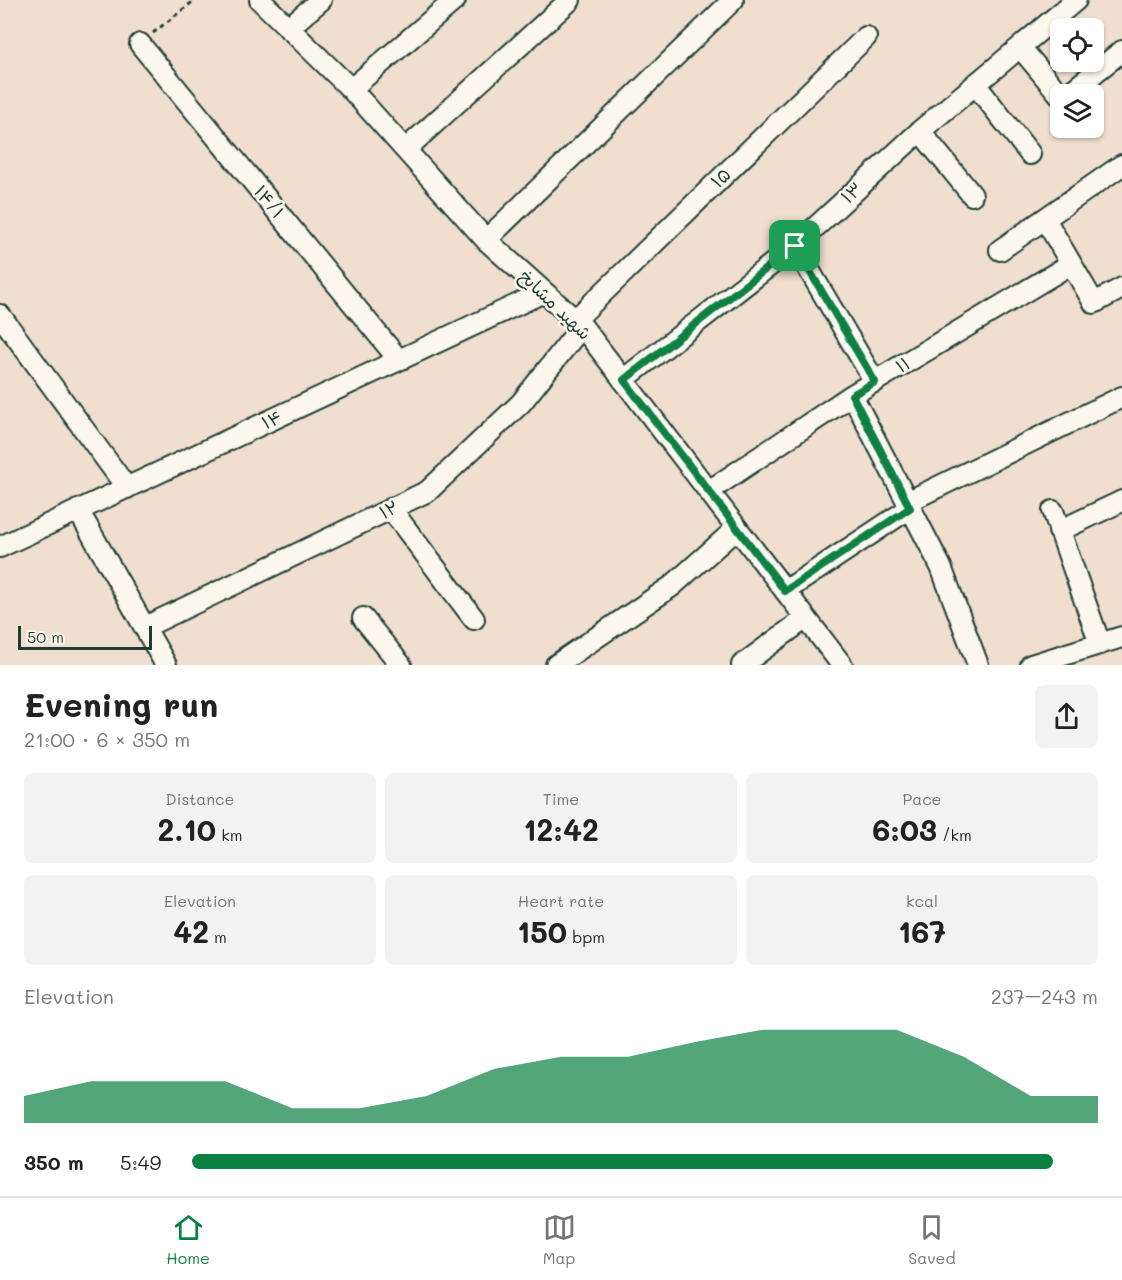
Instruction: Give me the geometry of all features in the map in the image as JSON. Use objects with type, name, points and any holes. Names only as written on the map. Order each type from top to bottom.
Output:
[{"type":"street","name":"شهید مشایخ","points":[[260,0],[351,89],[486,240],[579,323],[842,665]]},
{"type":"street","points":[[288,27],[321,0]]},
{"type":"street","points":[[351,89],[455,0]]},
{"type":"street","points":[[406,149],[570,0]]},
{"type":"street","points":[[486,240],[733,0]]},
{"type":"street","name":"۱۳","points":[[624,380],[795,246],[920,131],[1076,0]]},
{"type":"street","name":"۱۵","points":[[579,323],[866,37]]},
{"type":"street","name":"۱۴/۱","points":[[140,44],[399,360]]},
{"type":"street","points":[[1020,47],[1050,84]]},
{"type":"street","points":[[1081,84],[1122,51]]},
{"type":"street","points":[[975,84],[1030,154]]},
{"type":"street","points":[[920,131],[972,195]]},
{"type":"street","points":[[1000,250],[1122,165]]},
{"type":"street","points":[[1045,219],[1094,303],[1122,288]]},
{"type":"street","points":[[795,246],[875,382]]},
{"type":"street","name":"۱۱","points":[[709,491],[852,395],[1071,264]]},
{"type":"street","name":"۱۴","points":[[0,547],[544,292]]},
{"type":"street","points":[[0,315],[127,488]]},
{"type":"street","name":"۱۲","points":[[145,627],[428,491],[521,403],[579,323]]},
{"type":"street","points":[[852,395],[941,567],[978,665]]},
{"type":"street","points":[[785,591],[909,505],[1122,397]]},
{"type":"street","points":[[1059,531],[1122,501]]},
{"type":"street","points":[[391,509],[474,619]]},
{"type":"street","points":[[78,510],[166,665]]},
{"type":"street","points":[[1053,511],[1100,644]]},
{"type":"street","points":[[556,665],[672,586],[737,528]]},
{"type":"street","points":[[363,618],[401,665]]},
{"type":"street","points":[[742,665],[806,618]]},
{"type":"street","points":[[1031,665],[1122,637]]},
{"type":"path","points":[[140,44],[195,0]]},
{"type":"route","points":[[795,246],[875,382],[852,395],[910,508],[785,591],[624,380],[795,246]]}]
